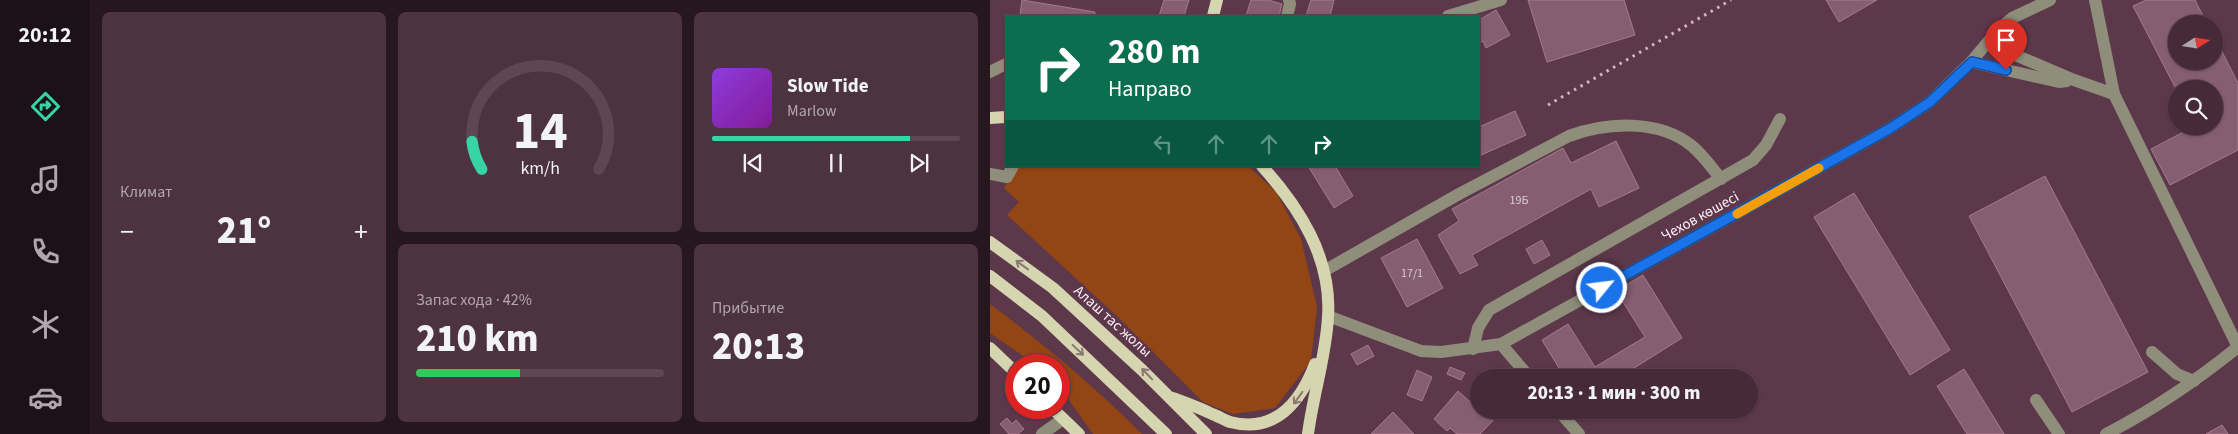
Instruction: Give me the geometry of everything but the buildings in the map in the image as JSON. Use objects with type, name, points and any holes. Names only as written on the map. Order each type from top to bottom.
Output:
[{"type":"main road","points":[[1213,15],[1217,0]]},
{"type":"main road","points":[[990,118],[1005,118]]},
{"type":"main road","points":[[1263,167],[1301,216],[1324,271],[1328,316],[1308,434]]},
{"type":"main road","name":"Алаш тас жолы","points":[[990,242],[1053,288],[1142,370],[1206,434]]},
{"type":"main road","points":[[990,276],[1042,316],[1166,434]]},
{"type":"main road","points":[[1167,395],[1230,422],[1250,424],[1266,422],[1290,408],[1301,396],[1325,338]]},
{"type":"main road","points":[[990,348],[1005,362]]},
{"type":"main road","points":[[1143,412],[1155,434]]},
{"type":"main road","points":[[1064,419],[1079,434]]},
{"type":"lane","points":[[1288,15],[1289,0]]},
{"type":"lane","points":[[1451,15],[1501,0]]},
{"type":"lane","name":"Чехов көшесі","points":[[1328,316],[1421,350],[1441,352],[1501,344],[1889,129],[1930,102],[1972,62],[1998,30],[2012,18],[2050,0]]},
{"type":"lane","points":[[2095,0],[2114,94],[2238,347],[2194,381],[2134,420],[2106,434]]},
{"type":"lane","points":[[2013,54],[2074,80],[2114,94]]},
{"type":"lane","points":[[1972,62],[2059,82],[2074,80]]},
{"type":"lane","points":[[990,72],[1005,64]]},
{"type":"lane","points":[[1473,349],[1478,328],[1489,310],[1754,160],[1766,145],[1780,119]]},
{"type":"lane","points":[[1324,271],[1459,194],[1569,136],[1586,130],[1609,126],[1643,126],[1664,132],[1693,147],[1721,179]]},
{"type":"lane","points":[[990,174],[1007,178],[1012,167]]},
{"type":"lane","points":[[1501,344],[1522,369]]},
{"type":"lane","points":[[2152,352],[2177,374],[2194,381]]},
{"type":"lane","points":[[2036,400],[2059,434]]},
{"type":"lane","points":[[1042,434],[1064,419]]},
{"type":"lane","points":[[1566,419],[1579,434]]},
{"type":"shaded area","points":[[1016,167],[1249,167],[1276,192],[1301,239],[1317,307],[1311,361],[1275,408],[1233,414],[1203,402],[1118,317],[1007,215],[1019,202],[1004,188]]},
{"type":"shaded area","points":[[990,304],[1054,354],[1020,354],[990,333]]},
{"type":"shaded area","points":[[1070,367],[1142,434],[1093,434],[1070,402]]},
{"type":"railway","points":[[1548,105],[1731,0]]},
{"type":"slow traffic","points":[[1737,214],[1819,168]]},
{"type":"route","points":[[1602,288],[1889,129],[1930,102],[1972,62],[2006,70]]}]
